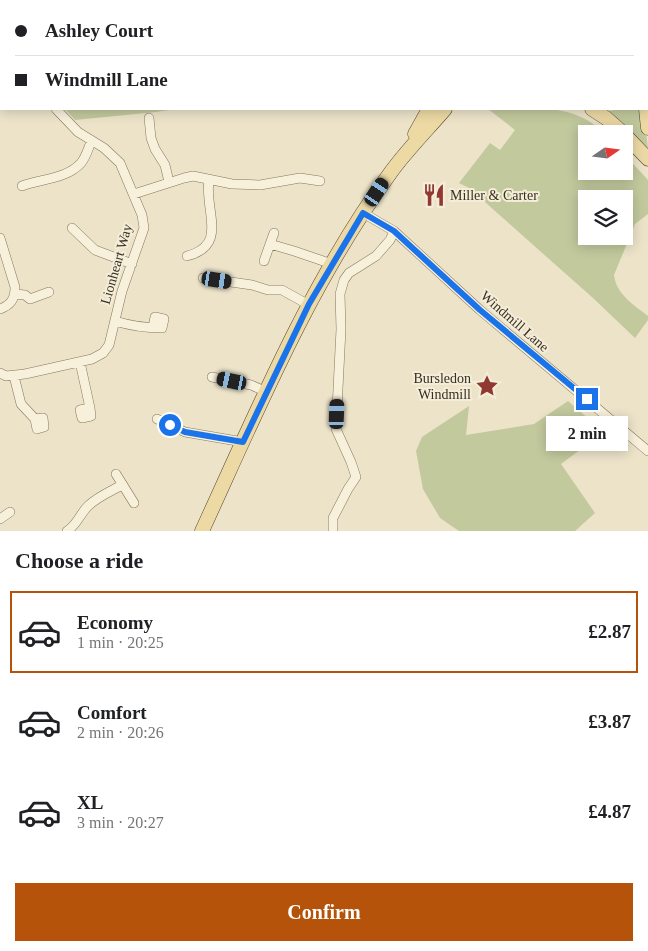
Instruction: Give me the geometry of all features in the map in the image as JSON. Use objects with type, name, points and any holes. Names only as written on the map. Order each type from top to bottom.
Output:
[{"type":"main road","points":[[406,153],[429,110]]},
{"type":"main road","points":[[202,531],[309,304],[332,264],[363,213],[406,153],[444,110]]},
{"type":"main road","points":[[594,110],[614,125]]},
{"type":"main road","points":[[646,110],[648,128]]},
{"type":"main road","points":[[633,143],[648,159]]},
{"type":"street","name":"Lionheart Way","points":[[0,373],[6,376],[14,376],[92,359],[102,353],[109,345],[122,290],[144,228],[142,215],[134,194],[117,159],[70,125],[57,110]]},
{"type":"street","points":[[149,118],[155,149],[164,165],[169,182]]},
{"type":"street","points":[[22,186],[41,184],[76,168],[82,162],[91,142]]},
{"type":"street","points":[[134,194],[193,176],[232,184],[260,185],[300,178],[320,181]]},
{"type":"street","points":[[187,256],[199,255],[211,237],[212,219],[208,196],[209,180]]},
{"type":"street","name":"Windmill Lane","points":[[363,213],[394,231],[480,310],[648,452]]},
{"type":"street","points":[[72,228],[95,250],[132,264]]},
{"type":"street","points":[[333,531],[333,518],[356,477],[352,462],[336,430],[341,329],[340,294],[344,280],[349,273],[376,256],[390,240],[394,231]]},
{"type":"street","points":[[264,261],[274,233]]},
{"type":"street","points":[[0,310],[9,306],[15,294],[15,287],[3,240]]},
{"type":"street","points":[[270,244],[332,264]]},
{"type":"street","points":[[203,278],[268,290],[282,290],[309,304]]},
{"type":"street","points":[[15,294],[25,295],[34,302],[49,292]]},
{"type":"street","points":[[115,321],[132,326],[153,328]]},
{"type":"street","points":[[80,362],[90,408]]},
{"type":"street","points":[[14,376],[21,404],[35,419]]},
{"type":"street","points":[[212,377],[251,385],[267,392]]},
{"type":"street","points":[[157,420],[185,432],[243,442]]},
{"type":"street","points":[[116,474],[134,503]]},
{"type":"street","points":[[67,531],[73,527],[86,508],[94,501],[122,484]]},
{"type":"street","points":[[0,519],[10,512]]},
{"type":"green space","points":[[66,110],[169,110],[156,112],[75,120]]},
{"type":"green space","points":[[489,110],[555,110],[565,112],[579,116],[595,125],[578,125],[578,180],[633,180],[633,164],[648,180],[648,214],[635,224],[633,229],[633,190],[578,190],[578,245],[626,245],[614,275],[615,282],[622,293],[648,316],[648,320],[635,338],[593,298],[469,188],[459,183],[490,143],[500,150],[515,130]]},
{"type":"green space","points":[[642,110],[648,153],[633,139],[633,125],[619,125],[605,112]]},
{"type":"green space","points":[[568,401],[604,432],[561,464],[595,513],[575,531],[459,531],[440,518],[423,489],[416,451],[422,437],[469,406],[466,435],[534,424]]},
{"type":"place","name":"Miller & Carter","points":[[434,195]]},
{"type":"place","name":"Bursledon Windmill","points":[[487,386]]},
{"type":"route","points":[[170,425],[185,432],[243,442],[309,304],[363,213],[394,231],[480,310],[587,399]]}]
